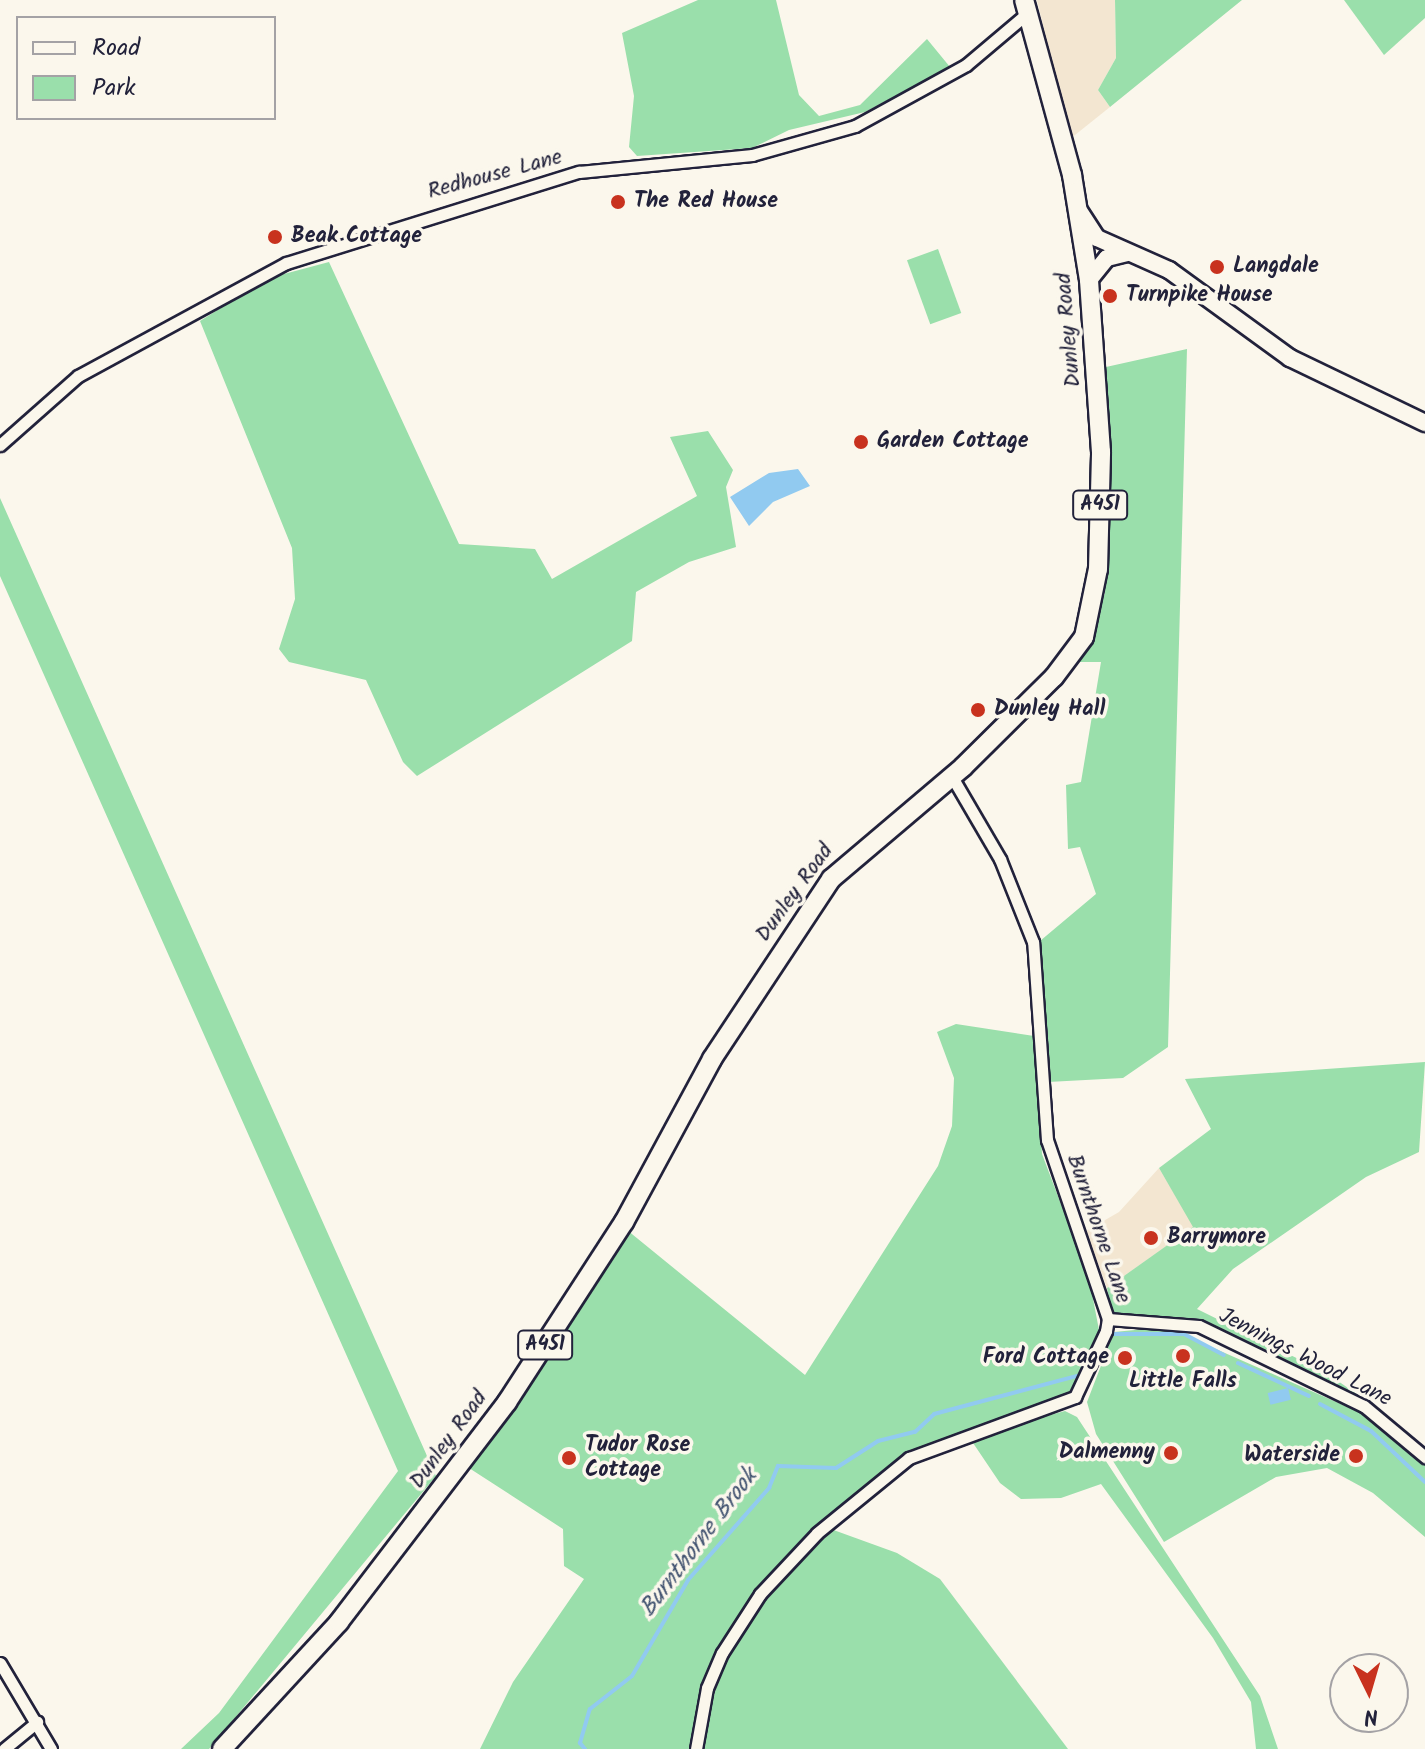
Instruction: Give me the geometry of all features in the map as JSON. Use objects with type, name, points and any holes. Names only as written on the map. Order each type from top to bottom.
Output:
[{"type":"main road","name":"Dunley Road","points":[[222,1749],[339,1622],[507,1402],[624,1222],[712,1059],[831,879],[952,777],[1054,677],[1092,617],[1101,452],[1089,280],[1079,210],[1024,8]]},
{"type":"street","name":"Redhouse Lane","points":[[0,445],[78,376],[286,263],[567,175],[752,155],[855,126],[955,72],[1024,8]]},
{"type":"street","points":[[1079,210],[1097,238],[1169,270],[1331,382],[1425,423]]},
{"type":"street","points":[[1089,280],[1107,258],[1127,253]]},
{"type":"street","name":"Burnthorne Lane","points":[[696,1749],[707,1688],[722,1653],[760,1594],[817,1533],[909,1458],[1075,1397],[1092,1373],[1108,1319],[1047,1140],[1033,942],[1006,870],[952,777]]},
{"type":"street","name":"Jennings Wood Lane","points":[[1108,1319],[1211,1331],[1364,1406],[1425,1457]]},
{"type":"street","points":[[0,1663],[51,1749]]},
{"type":"street","points":[[4,1749],[37,1722]]},
{"type":"shaded area","points":[[1037,0],[1115,0],[1116,58],[1098,90],[1110,107],[1070,139]]},
{"type":"shaded area","points":[[1159,1168],[1194,1227],[1107,1288],[1086,1231],[1119,1212]]},
{"type":"green space","points":[[698,0],[776,0],[799,95],[819,116],[860,105],[927,39],[950,67],[865,112],[789,130],[752,148],[637,156],[629,147],[634,96],[622,33]]},
{"type":"green space","points":[[1115,0],[1242,0],[1110,107],[1098,90],[1116,58]]},
{"type":"green space","points":[[1344,0],[1425,0],[1425,18],[1384,55]]},
{"type":"green space","points":[[938,249],[961,313],[930,324],[907,260]]},
{"type":"green space","points":[[329,262],[459,544],[535,549],[552,579],[697,496],[670,437],[708,431],[733,470],[726,487],[736,547],[689,562],[636,592],[632,641],[417,776],[403,762],[366,680],[289,662],[279,649],[295,599],[292,548],[200,321],[269,278]]},
{"type":"green space","points":[[1187,349],[1168,1047],[1123,1078],[1048,1082],[1040,941],[1096,894],[1080,847],[1068,849],[1066,785],[1081,782],[1101,662],[1079,662],[1105,593],[1106,367]]},
{"type":"green space","points":[[0,498],[436,1476],[209,1749],[181,1749],[219,1713],[398,1471],[0,576]]},
{"type":"green space","points":[[956,1024],[1034,1036],[1042,1154],[1089,1278],[1099,1330],[1072,1391],[899,1457],[809,1534],[757,1587],[711,1663],[690,1749],[480,1749],[513,1682],[584,1579],[564,1566],[563,1529],[469,1468],[627,1230],[805,1375],[938,1166],[952,1126],[954,1078],[937,1032]]},
{"type":"green space","points":[[1425,1062],[1419,1152],[1366,1177],[1233,1269],[1197,1309],[1325,1372],[1374,1406],[1201,1319],[1112,1313],[1107,1288],[1193,1227],[1159,1168],[1211,1129],[1185,1079]]},
{"type":"green space","points":[[1166,1327],[1377,1420],[1425,1465],[1425,1537],[1373,1493],[1327,1468],[1276,1477],[1164,1542],[1096,1434],[1087,1402],[1114,1332]]},
{"type":"green space","points":[[1065,1411],[1077,1417],[1260,1696],[1278,1749],[1256,1749],[1251,1702],[1213,1638],[1101,1484],[1061,1498],[1021,1499],[1000,1483],[969,1437]]},
{"type":"green space","points":[[828,1528],[897,1553],[940,1579],[1068,1749],[701,1749],[721,1667],[765,1596]]},
{"type":"water","points":[[798,469],[810,486],[773,502],[749,526],[730,497],[769,473]]},
{"type":"water","points":[[1288,1388],[1291,1400],[1271,1405],[1268,1393]]},
{"type":"waterway","name":"Burnthorne Brook","points":[[1114,1334],[1184,1334],[1224,1355]]},
{"type":"waterway","name":"Burnthorne Brook","points":[[1238,1363],[1309,1396]]},
{"type":"waterway","name":"Burnthorne Brook","points":[[585,1749],[580,1743],[590,1709],[632,1676],[688,1580],[769,1488],[778,1466],[836,1468],[878,1441],[915,1432],[934,1414],[1081,1375]]},
{"type":"waterway","name":"Burnthorne Brook","points":[[1320,1404],[1371,1431],[1425,1482]]},
{"type":"place","name":"The Red House","points":[[618,202]]},
{"type":"place","name":"Beak Cottage","points":[[275,237]]},
{"type":"place","name":"Langdale","points":[[1217,267]]},
{"type":"place","name":"Turnpike House","points":[[1110,296]]},
{"type":"place","name":"Garden Cottage","points":[[861,442]]},
{"type":"place","name":"Dunley Hall","points":[[978,710]]},
{"type":"place","name":"Barrymore","points":[[1151,1238]]},
{"type":"place","name":"Little Falls","points":[[1183,1356]]},
{"type":"place","name":"Ford Cottage","points":[[1125,1358]]},
{"type":"place","name":"Dalmenny","points":[[1171,1453]]},
{"type":"place","name":"Waterside","points":[[1356,1456]]},
{"type":"place","name":"Tudor Rose Cottage","points":[[569,1458]]}]
